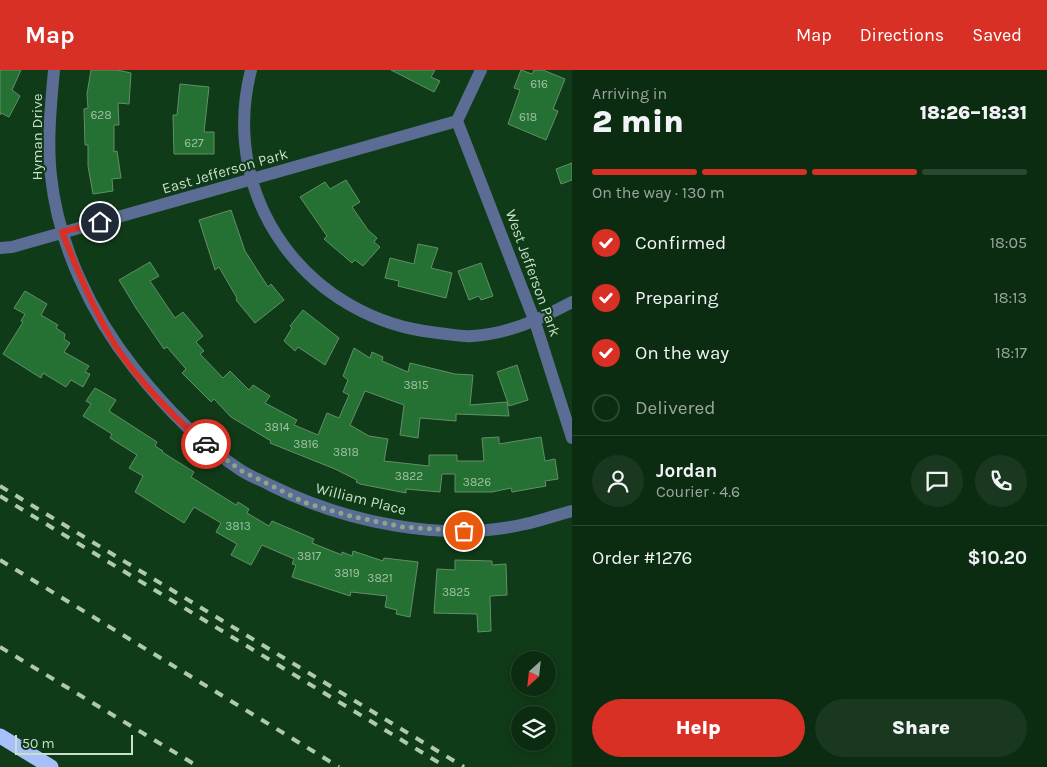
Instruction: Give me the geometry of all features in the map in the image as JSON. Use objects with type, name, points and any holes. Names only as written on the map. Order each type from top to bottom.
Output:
[{"type":"highway","points":[[0,736],[51,767]]},
{"type":"street","name":"Hyman Drive","points":[[54,70],[51,106],[51,176],[62,232]]},
{"type":"street","points":[[251,70],[244,95],[243,132],[252,180],[259,203],[274,232],[292,256],[326,291],[375,319],[418,331],[471,336],[503,332],[535,322],[572,302]]},
{"type":"street","points":[[457,121],[481,70]]},
{"type":"street","name":"East Jefferson Park","points":[[0,248],[12,247],[457,121]]},
{"type":"street","name":"West Jefferson Park","points":[[457,121],[535,322],[572,438]]},
{"type":"street","name":"William Place","points":[[62,232],[85,289],[113,341],[154,393],[193,434],[240,470],[306,503],[350,516],[403,527],[464,531],[524,525],[572,511]]},
{"type":"building","points":[[0,70],[21,70],[12,90],[20,96],[9,117],[1,113],[0,115]]},
{"type":"building","points":[[91,70],[117,70],[131,73],[129,104],[118,103],[119,125],[114,125],[114,152],[117,151],[121,178],[112,179],[113,191],[93,194],[88,166],[88,145],[85,145],[84,109],[88,108],[87,94]]},
{"type":"building","points":[[391,70],[435,70],[431,77],[440,81],[434,92]]},
{"type":"building","points":[[521,70],[532,74],[534,70],[543,70],[565,79],[553,109],[558,111],[546,140],[508,124],[520,90],[514,88]]},
{"type":"building","points":[[180,84],[209,87],[204,132],[214,132],[214,154],[174,154],[173,115],[177,115]]},
{"type":"building","points":[[572,163],[572,180],[561,184],[556,169]]},
{"type":"building","points":[[346,180],[360,202],[352,207],[368,230],[377,238],[374,242],[380,247],[363,266],[355,260],[352,263],[324,239],[327,236],[300,197],[325,182],[330,189]]},
{"type":"building","points":[[231,210],[245,251],[268,287],[271,284],[284,300],[255,323],[236,300],[237,298],[219,267],[215,270],[199,220]]},
{"type":"building","points":[[418,244],[438,248],[431,268],[452,273],[446,298],[398,286],[399,281],[385,278],[390,258],[414,264]]},
{"type":"building","points":[[150,262],[159,276],[150,281],[175,318],[183,312],[203,336],[196,342],[204,351],[200,354],[223,378],[230,371],[249,390],[253,385],[270,396],[265,403],[297,420],[294,425],[318,435],[327,413],[339,418],[349,395],[343,392],[348,380],[343,376],[354,348],[370,358],[372,352],[383,357],[382,361],[408,372],[410,363],[455,374],[473,375],[470,405],[507,402],[509,416],[456,414],[456,421],[420,418],[418,438],[400,435],[404,405],[365,391],[350,425],[369,436],[388,439],[384,461],[429,466],[429,455],[457,455],[457,461],[484,461],[482,438],[499,437],[499,444],[541,437],[545,461],[555,459],[558,479],[545,481],[546,486],[512,492],[511,488],[492,492],[455,492],[455,474],[442,474],[440,492],[406,489],[406,493],[360,484],[356,482],[357,480],[335,469],[270,443],[271,441],[231,417],[214,399],[211,402],[182,373],[186,369],[167,347],[164,349],[136,308],[119,280]]},
{"type":"building","points":[[481,263],[493,296],[481,300],[479,296],[469,300],[458,271]]},
{"type":"building","points":[[25,291],[47,304],[41,315],[58,325],[56,328],[65,334],[64,339],[70,343],[64,352],[89,366],[85,372],[90,374],[83,387],[71,380],[66,387],[43,373],[41,378],[3,354],[23,322],[21,321],[25,314],[14,308]]},
{"type":"building","points":[[303,310],[339,338],[325,365],[298,347],[295,351],[284,341],[292,328],[290,326]]},
{"type":"building","points":[[517,365],[528,400],[509,406],[497,372]]},
{"type":"building","points":[[95,388],[116,400],[109,411],[157,442],[155,446],[162,452],[194,472],[191,477],[236,505],[238,502],[249,509],[247,513],[269,526],[272,521],[314,539],[312,543],[342,555],[342,552],[352,556],[353,551],[383,561],[384,558],[418,562],[410,617],[396,614],[397,610],[385,607],[387,596],[351,592],[350,596],[292,577],[296,565],[292,564],[294,559],[262,545],[251,565],[231,555],[237,544],[216,532],[221,523],[194,507],[184,523],[135,492],[143,476],[129,468],[137,455],[110,438],[112,434],[83,416],[91,404],[86,401]]},
{"type":"building","points":[[455,560],[492,561],[492,565],[506,564],[507,595],[490,596],[491,631],[478,632],[477,614],[434,613],[437,569],[455,570]]},
{"type":"railway","points":[[0,486],[464,767]]},
{"type":"railway","points":[[0,496],[446,767]]},
{"type":"railway","points":[[0,560],[339,767]]},
{"type":"railway","points":[[0,647],[199,767]]},
{"type":"way so far","points":[[206,444],[240,470],[306,503],[350,516],[403,527],[464,531]]},
{"type":"route","points":[[100,222],[62,232],[85,289],[113,341],[154,393],[193,434],[206,444]]}]
